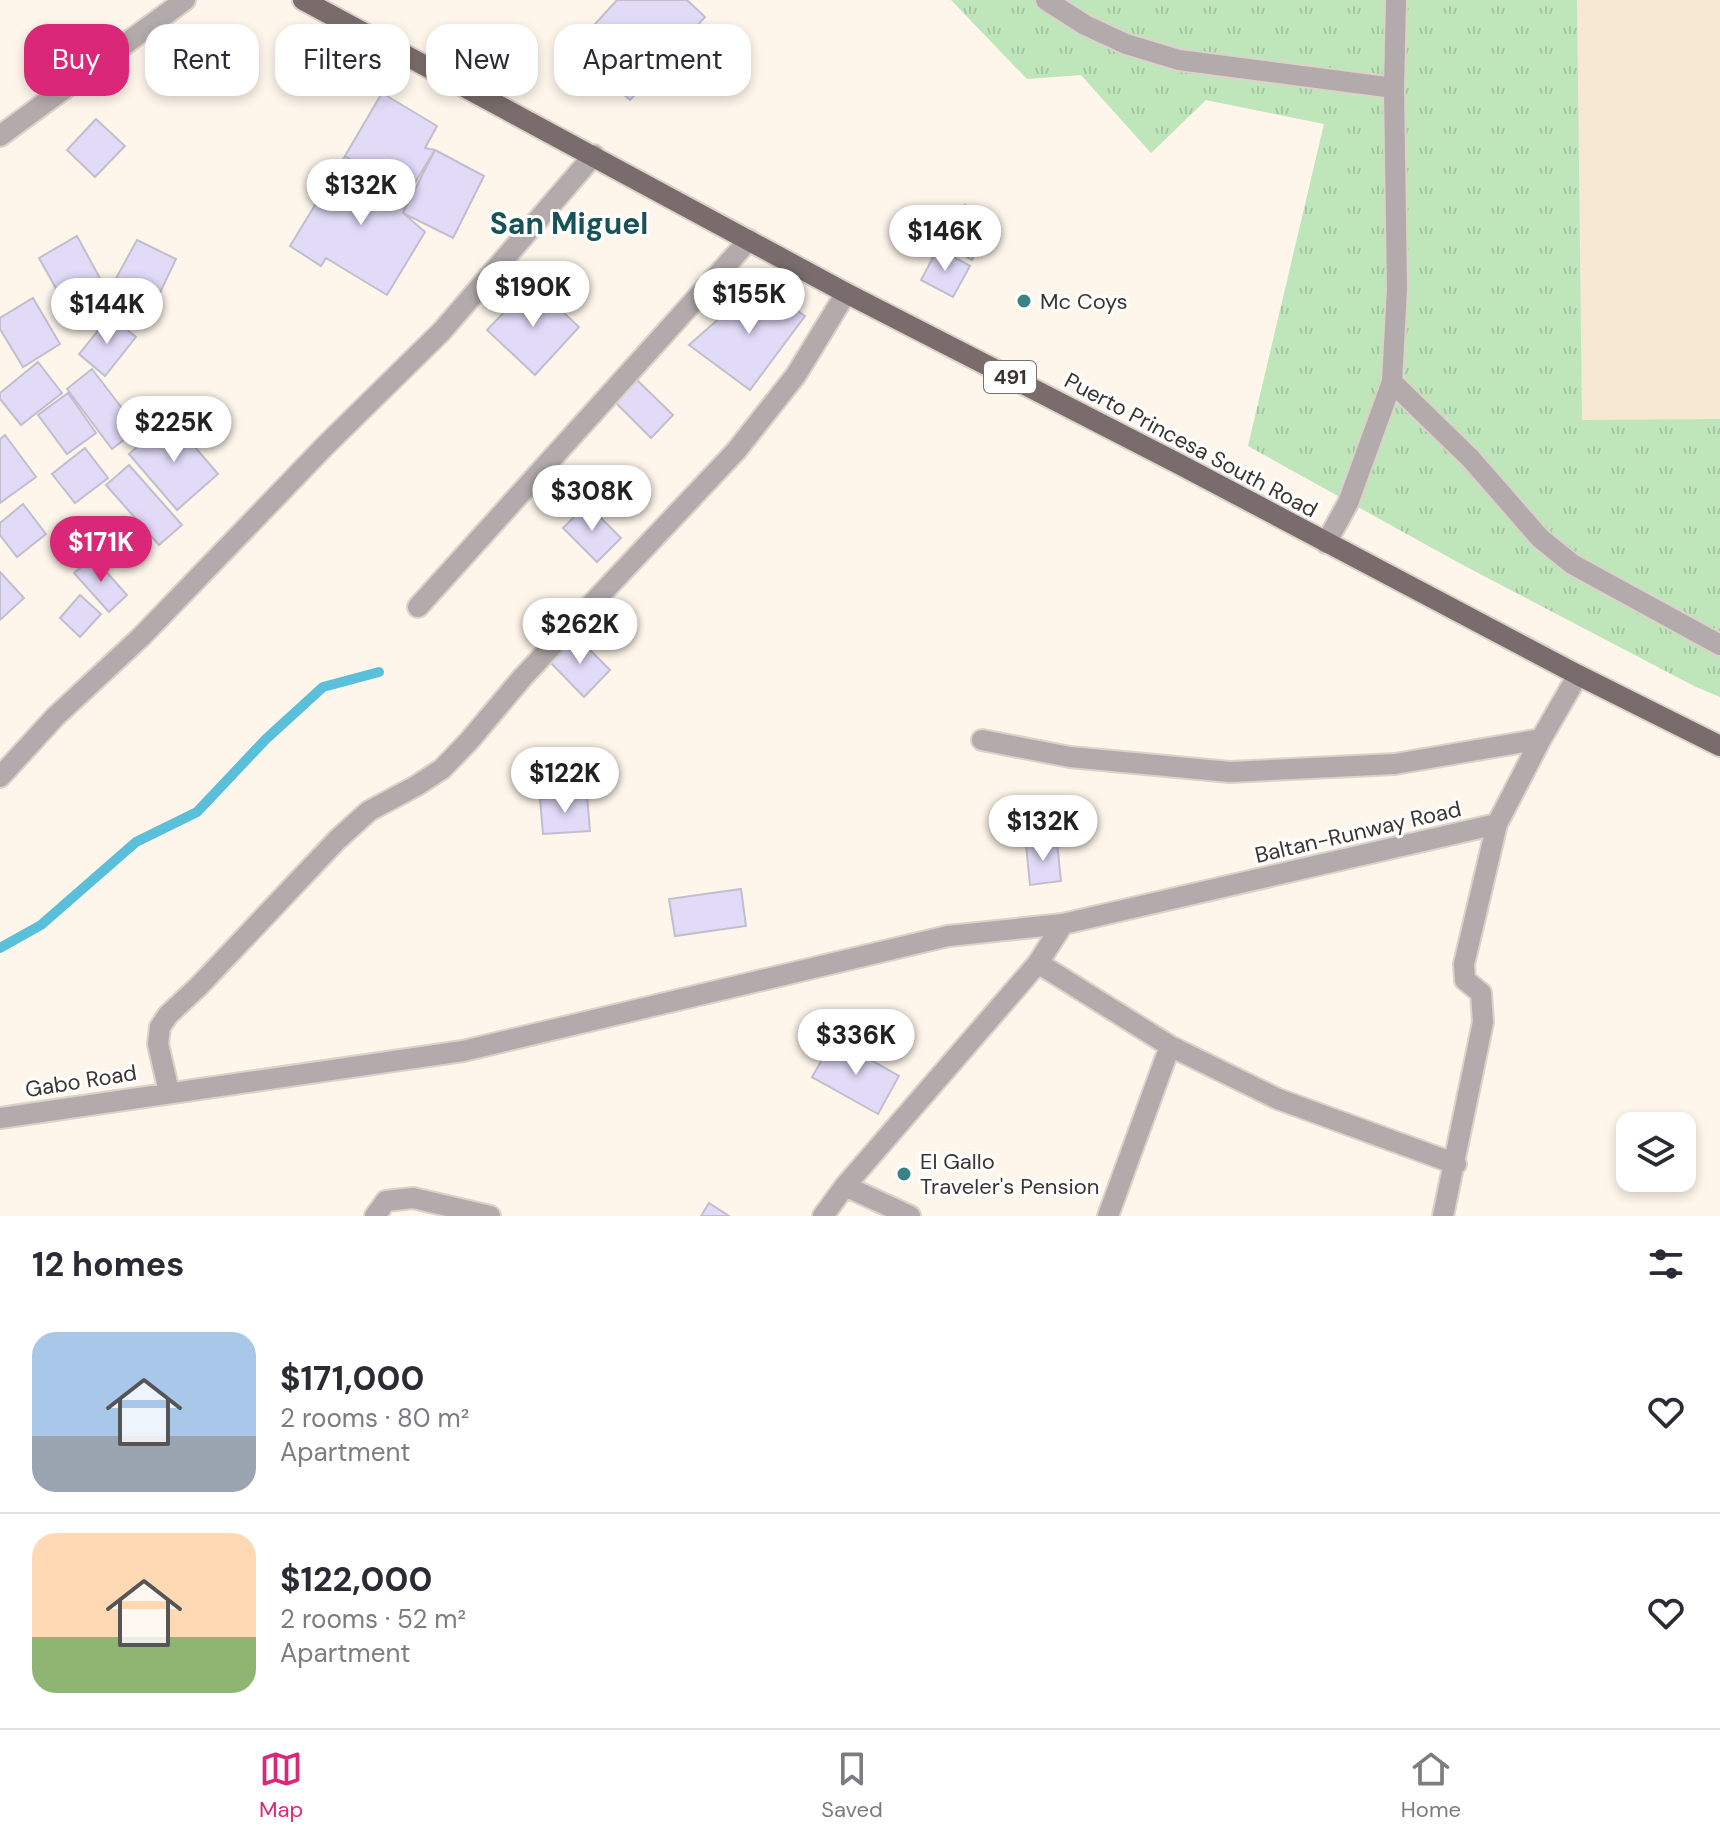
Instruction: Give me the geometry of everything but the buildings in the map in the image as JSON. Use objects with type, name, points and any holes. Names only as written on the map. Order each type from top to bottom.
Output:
[{"type":"main road","name":"Puerto Princesa South Road","points":[[303,0],[846,293],[1720,746]]},
{"type":"street","points":[[0,136],[185,0]]},
{"type":"street","points":[[1046,0],[1085,25],[1126,44],[1179,60],[1394,88]]},
{"type":"street","points":[[1326,543],[1348,503],[1392,382],[1397,288],[1396,0]]},
{"type":"street","points":[[0,777],[55,717],[141,637],[326,445],[442,331],[594,155]]},
{"type":"street","points":[[418,607],[749,240]]},
{"type":"street","points":[[169,1092],[158,1044],[160,1027],[168,1015],[316,861],[369,811],[442,769],[522,678],[736,451],[796,375],[846,293]]},
{"type":"street","points":[[1392,382],[1471,459],[1540,538],[1572,564],[1720,645]]},
{"type":"street","points":[[1443,1216],[1483,1022],[1481,993],[1465,980],[1464,964],[1497,824],[1578,675]]},
{"type":"street","points":[[982,740],[1070,757],[1230,772],[1395,764],[1541,739]]},
{"type":"street","name":"Baltan-Runway Road","points":[[169,1092],[463,1051],[948,936],[1063,924],[1497,824]]},
{"type":"street","points":[[823,1216],[845,1186],[1038,963],[1063,924]]},
{"type":"street","points":[[1038,963],[1170,1046],[1278,1099],[1456,1164]]},
{"type":"street","points":[[1108,1216],[1170,1046]]},
{"type":"street","name":"Gabo Road","points":[[0,1118],[169,1092]]},
{"type":"street","points":[[845,1186],[910,1216]]},
{"type":"street","points":[[375,1216],[386,1201],[413,1198],[490,1216]]},
{"type":"shaded area","points":[[951,0],[1720,0],[1720,697],[1461,564],[1248,446],[1324,124],[1206,100],[1151,153],[1081,75],[1027,79]]},
{"type":"green space","points":[[951,0],[1577,0],[1582,420],[1720,419],[1720,697],[1461,564],[1248,446],[1324,124],[1206,100],[1151,153],[1081,75],[1027,79]]},
{"type":"waterway","points":[[0,948],[41,925],[136,842],[197,812],[266,739],[323,687],[379,672]]},
{"type":"place","name":"Mc Coys","points":[[1024,301]]},
{"type":"place","name":"El Gallo Traveler's Pension","points":[[904,1174]]},
{"type":"district","name":"San Miguel","points":[[569,223]]}]
